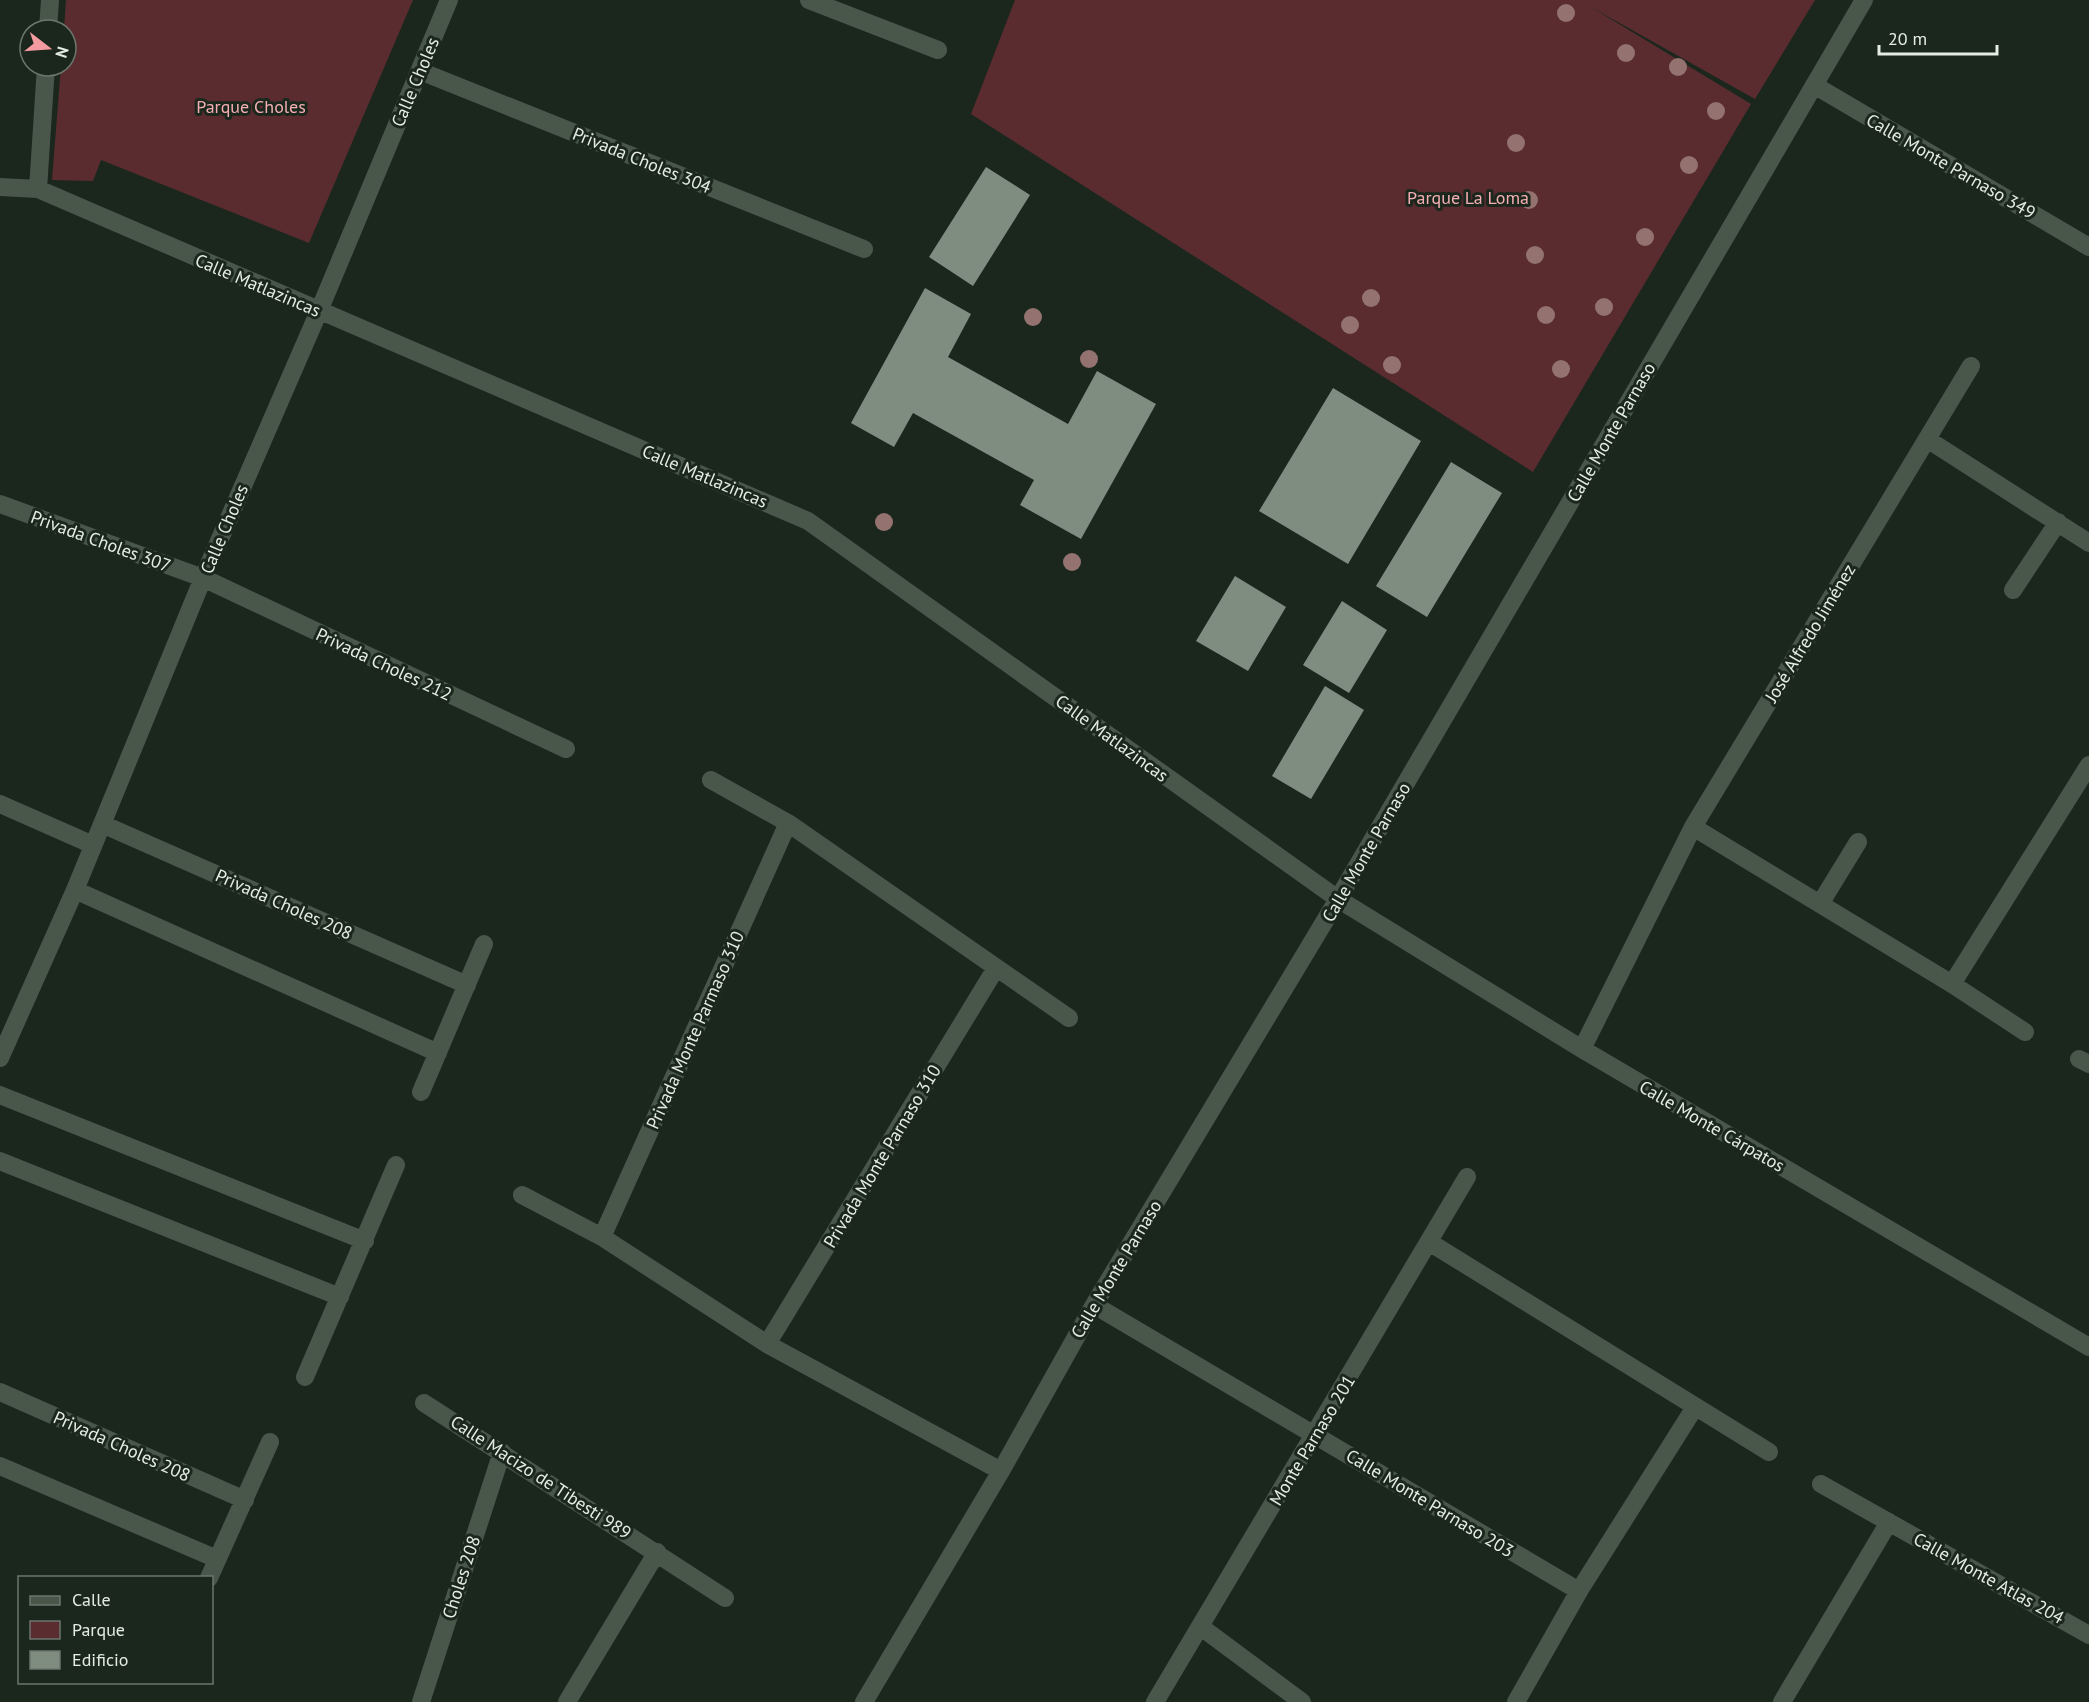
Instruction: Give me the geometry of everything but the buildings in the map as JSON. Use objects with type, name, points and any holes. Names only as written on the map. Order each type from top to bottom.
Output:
[{"type":"street","points":[[49,18],[50,0]]},
{"type":"street","name":"Calle Choles","points":[[0,1058],[75,890],[203,578],[319,311],[449,0]]},
{"type":"street","points":[[809,0],[938,50]]},
{"type":"street","name":"Calle Monte Parnaso","points":[[864,1702],[1001,1471],[1094,1305],[1338,899],[1864,0]]},
{"type":"street","name":"Privada Choles 304","points":[[420,71],[864,249]]},
{"type":"street","points":[[38,189],[45,78]]},
{"type":"street","name":"Calle Monte Parnaso 349","points":[[1814,85],[2089,247]]},
{"type":"street","name":"Calle Matlazincas","points":[[0,187],[38,189],[808,520],[1338,899]]},
{"type":"street","name":"José Alfredo Jiménez","points":[[1582,1050],[1693,827],[1971,366]]},
{"type":"street","points":[[1927,439],[2089,543]]},
{"type":"street","name":"Privada Choles 307","points":[[0,504],[203,578]]},
{"type":"street","points":[[2013,590],[2058,522]]},
{"type":"street","name":"Privada Choles 212","points":[[203,578],[566,749]]},
{"type":"street","points":[[1952,984],[2089,765]]},
{"type":"street","points":[[711,780],[788,823],[1069,1018]]},
{"type":"street","points":[[0,804],[93,845]]},
{"type":"street","name":"Privada Monte Parmaso 310","points":[[602,1237],[788,823]]},
{"type":"street","name":"Privada Choles 208","points":[[102,824],[467,985]]},
{"type":"street","points":[[1693,827],[1952,984],[2025,1032]]},
{"type":"street","points":[[1820,904],[1858,842]]},
{"type":"street","points":[[75,890],[438,1053]]},
{"type":"street","name":"Calle Monte Cárpatos","points":[[1338,899],[1582,1050],[2089,1347]]},
{"type":"street","points":[[422,1092],[484,944]]},
{"type":"street","name":"Privada Monte Parnaso 310","points":[[767,1344],[996,968]]},
{"type":"street","points":[[0,1095],[365,1241]]},
{"type":"street","points":[[0,1161],[340,1297]]},
{"type":"street","points":[[305,1377],[396,1165]]},
{"type":"street","name":"Monte Parnaso 201","points":[[1155,1702],[1467,1177]]},
{"type":"street","points":[[522,1195],[602,1237],[767,1344],[1001,1471]]},
{"type":"street","points":[[1429,1242],[1769,1452]]},
{"type":"street","name":"Calle Monte Parnaso 203","points":[[1094,1305],[1579,1591]]},
{"type":"street","name":"Privada Choles 208","points":[[0,1392],[244,1500]]},
{"type":"street","name":"Calle Macizo de Tibesti 989","points":[[424,1402],[726,1598]]},
{"type":"street","points":[[1516,1702],[1579,1591],[1695,1407]]},
{"type":"street","points":[[210,1576],[270,1442]]},
{"type":"street","name":"Choles 208","points":[[421,1702],[502,1452]]},
{"type":"street","points":[[0,1466],[218,1559]]},
{"type":"street","name":"Calle Monte Atlas 204","points":[[1821,1484],[2089,1635]]},
{"type":"street","points":[[1782,1702],[1888,1522]]},
{"type":"street","points":[[567,1702],[657,1552]]},
{"type":"street","points":[[1201,1627],[1302,1702]]},
{"type":"green space","name":"Parque Choles","points":[[66,0],[413,0],[309,243],[101,160],[93,181],[52,180],[60,78],[78,78],[78,18],[65,18]]},
{"type":"green space","name":"Parque La Loma","points":[[1015,0],[1815,0],[1755,99],[1591,7],[1751,104],[1533,472],[971,114]]}]
